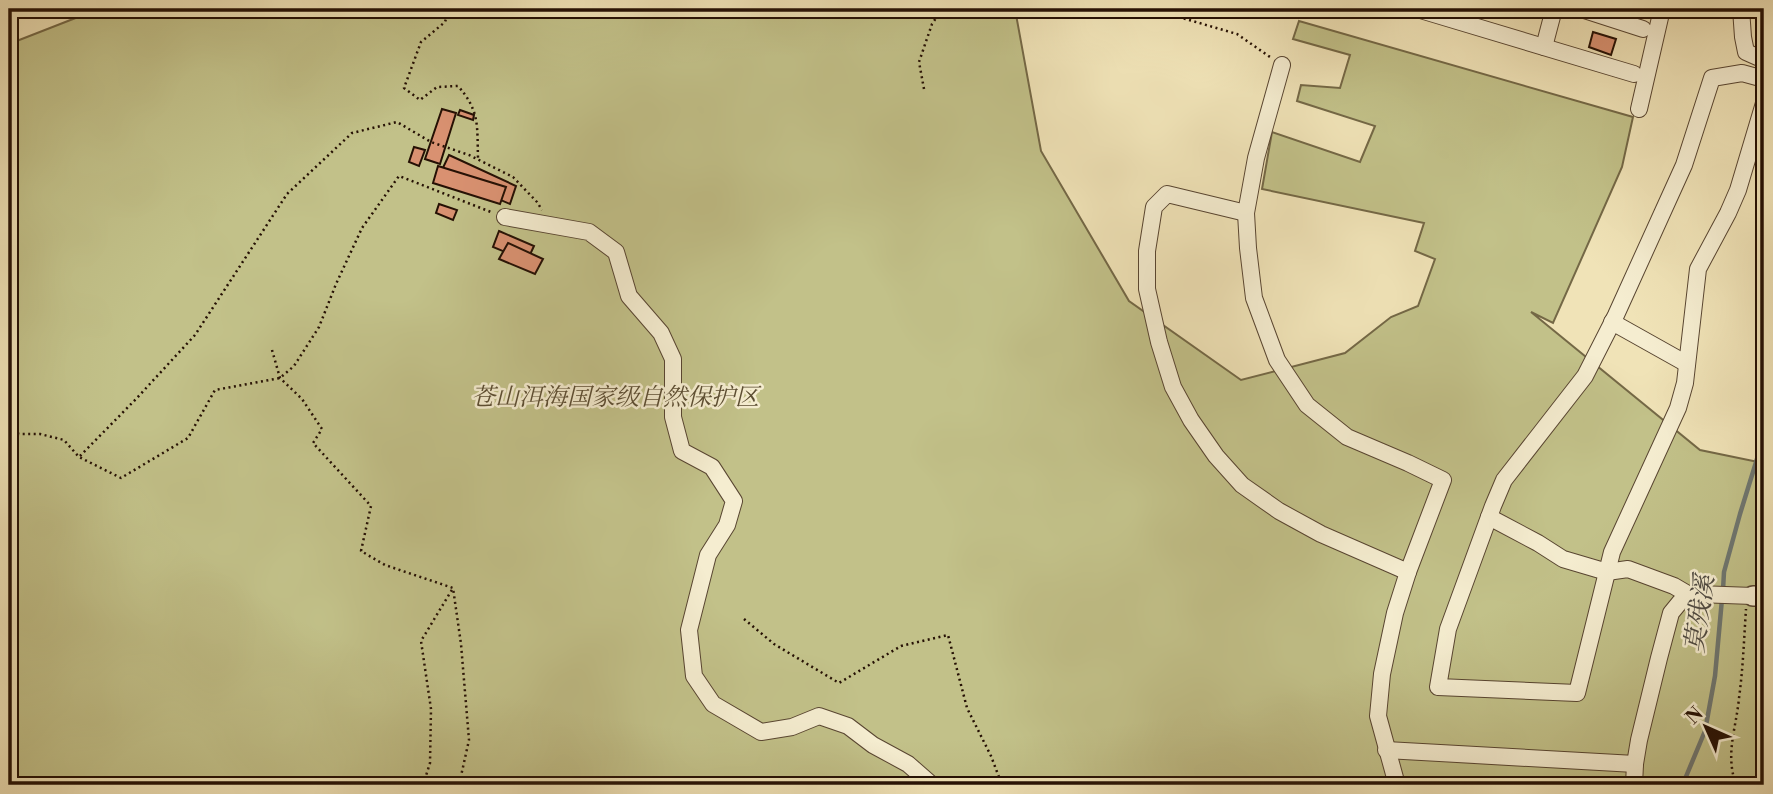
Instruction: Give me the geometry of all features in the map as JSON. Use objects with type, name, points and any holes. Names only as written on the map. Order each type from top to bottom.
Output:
[{"type":"street","points":[[1417,9],[1634,74]]},
{"type":"street","points":[[1544,47],[1554,9]]},
{"type":"street","points":[[1581,9],[1643,29]]},
{"type":"street","points":[[1639,110],[1662,9]]},
{"type":"street","points":[[1741,9],[1746,52],[1742,73]]},
{"type":"street","points":[[1746,52],[1764,60]]},
{"type":"street","points":[[1282,65],[1256,158],[1245,213],[1254,298],[1277,360],[1307,405],[1347,437],[1443,480],[1395,613],[1382,674],[1378,716],[1397,785]]},
{"type":"street","points":[[1764,79],[1742,73],[1712,78],[1684,165],[1585,376],[1504,480],[1448,629],[1438,687],[1577,693],[1612,552],[1678,408],[1685,383],[1698,269],[1738,190],[1764,103]]},
{"type":"street","points":[[1245,213],[1167,194],[1154,207],[1147,251],[1147,289],[1173,387],[1191,420],[1216,456],[1242,485],[1279,511],[1321,534],[1408,572]]},
{"type":"street","points":[[505,217],[589,232],[616,252],[629,296],[660,333],[673,359],[673,417],[682,451],[712,467],[734,501],[727,525],[708,555],[689,630],[694,676],[713,704],[761,732],[792,727],[819,716],[848,726],[873,745],[908,764],[932,785]]},
{"type":"street","points":[[1612,322],[1687,364]]},
{"type":"street","points":[[1489,517],[1538,542],[1563,559],[1607,572],[1628,569],[1695,595],[1755,596]]},
{"type":"street","points":[[1634,785],[1635,764],[1668,623],[1676,606],[1695,595]]},
{"type":"street","points":[[1386,750],[1635,764]]},
{"type":"path","points":[[449,9],[445,22],[421,42],[404,88],[420,100],[437,87],[458,86],[469,98],[476,114],[478,159]]},
{"type":"path","points":[[924,89],[919,62],[932,24],[943,9]]},
{"type":"path","points":[[1158,9],[1237,34],[1282,65]]},
{"type":"path","points":[[79,457],[195,334],[287,194],[352,133],[397,122],[431,142],[478,159],[513,177],[537,202],[551,225]]},
{"type":"path","points":[[9,426],[19,434],[40,434],[64,440],[79,457],[121,478],[188,438],[215,390],[280,377],[294,366],[319,327],[362,228],[399,176],[505,217]]},
{"type":"path","points":[[272,350],[280,377],[302,399],[322,429],[313,443],[372,506],[361,551],[385,565],[453,588]]},
{"type":"path","points":[[423,785],[430,763],[432,709],[421,641],[453,588]]},
{"type":"path","points":[[453,588],[469,740],[459,785]]},
{"type":"path","points":[[1736,785],[1731,756],[1755,596]]},
{"type":"path","points":[[744,619],[774,644],[839,683],[901,646],[948,635],[967,708],[1002,785]]},
{"type":"green space","name":"苍山洱海国家级自然保护区","points":[[91,9],[1015,9],[1041,151],[1129,301],[1241,380],[1345,353],[1391,317],[1418,306],[1435,259],[1415,251],[1424,223],[1262,189],[1272,132],[1360,162],[1375,126],[1297,101],[1301,85],[1340,88],[1350,55],[1293,39],[1299,21],[1633,117],[1622,167],[1553,323],[1531,312],[1700,450],[1764,461],[1764,785],[9,785],[9,44],[91,12]]},
{"type":"building","points":[[1593,32],[1616,39],[1611,55],[1589,47]]},
{"type":"building","points":[[442,109],[456,113],[440,164],[425,159]]},
{"type":"building","points":[[460,110],[474,115],[473,120],[458,115]]},
{"type":"building","points":[[414,147],[425,150],[419,166],[409,162]]},
{"type":"building","points":[[449,155],[516,186],[510,204],[440,174]]},
{"type":"building","points":[[438,166],[506,187],[500,204],[433,183]]},
{"type":"building","points":[[439,204],[457,210],[453,220],[436,213]]},
{"type":"building","points":[[499,231],[534,246],[527,261],[493,247]]},
{"type":"building","points":[[508,243],[543,259],[535,274],[499,259]]},
{"type":"waterway","name":"莫残溪","points":[[1723,590],[1724,572],[1740,514],[1757,459],[1764,451]]},
{"type":"waterway","name":"莫残溪","points":[[1684,785],[1705,731],[1715,676],[1722,599]]}]
